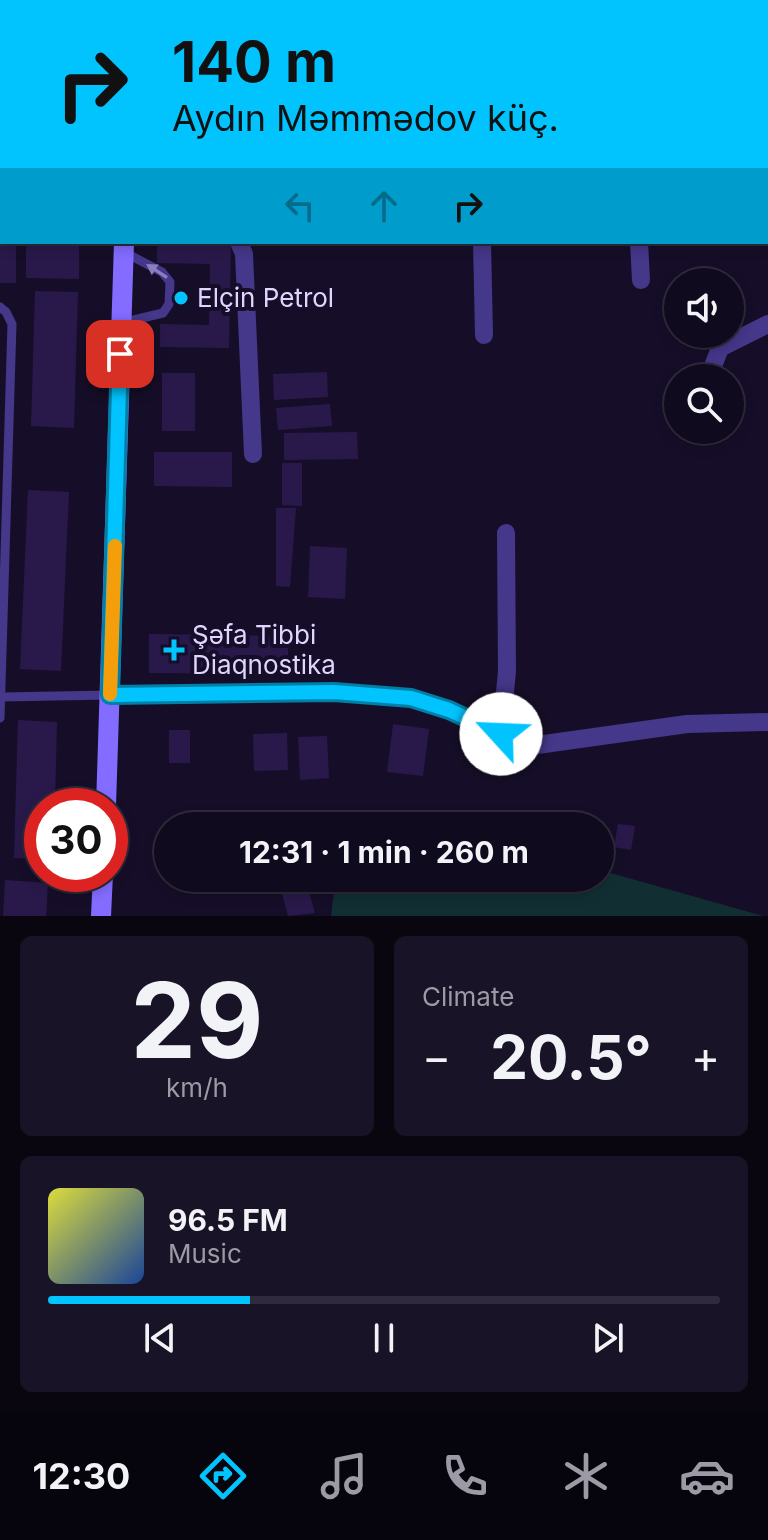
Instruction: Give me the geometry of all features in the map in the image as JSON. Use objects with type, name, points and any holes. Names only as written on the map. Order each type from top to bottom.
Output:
[{"type":"street","points":[[240,244],[244,254],[253,454]]},
{"type":"street","points":[[482,244],[484,335]]},
{"type":"street","points":[[639,244],[641,280]]},
{"type":"street","points":[[107,788],[124,247]]},
{"type":"street","points":[[714,364],[720,348],[768,324]]},
{"type":"street","points":[[501,734],[507,671],[506,533]]},
{"type":"street","points":[[110,695],[334,692],[411,698],[449,710],[520,744],[543,746],[687,724],[768,722]]},
{"type":"street","points":[[101,916],[102,892]]},
{"type":"lane","points":[[121,323],[163,313],[169,304],[170,282],[162,272],[124,247]]},
{"type":"lane","points":[[0,307],[12,324],[0,718]]},
{"type":"lane","points":[[1,697],[110,695]]},
{"type":"green space","points":[[614,874],[763,916],[331,916],[334,892],[614,892]]},
{"type":"building","points":[[0,244],[16,244],[16,283],[0,283]]},
{"type":"building","points":[[26,244],[79,244],[79,279],[26,278]]},
{"type":"building","points":[[157,244],[231,244],[229,348],[160,347],[160,324],[209,325],[210,264],[157,263]]},
{"type":"building","points":[[35,291],[78,292],[74,428],[31,426]]},
{"type":"building","points":[[327,372],[328,397],[274,400],[273,374]]},
{"type":"building","points":[[162,373],[195,373],[195,431],[162,431]]},
{"type":"building","points":[[330,404],[332,426],[278,430],[276,408]]},
{"type":"building","points":[[357,432],[358,459],[284,460],[284,433]]},
{"type":"building","points":[[154,452],[232,452],[232,487],[154,486]]},
{"type":"building","points":[[282,463],[302,463],[302,506],[282,505]]},
{"type":"building","points":[[28,490],[69,492],[61,671],[20,669]]},
{"type":"building","points":[[276,508],[296,508],[290,587],[276,586]]},
{"type":"building","points":[[310,546],[347,548],[345,599],[308,597]]},
{"type":"building","points":[[149,634],[288,636],[288,674],[149,673]]},
{"type":"building","points":[[18,720],[57,722],[55,788],[24,788],[24,858],[14,858]]},
{"type":"building","points":[[393,724],[429,729],[423,776],[387,772]]},
{"type":"building","points":[[169,730],[190,730],[190,763],[169,763]]},
{"type":"building","points":[[287,733],[288,770],[254,771],[253,734]]},
{"type":"building","points":[[327,736],[329,778],[300,780],[298,737]]},
{"type":"building","points":[[618,824],[635,826],[631,850],[614,847]]},
{"type":"building","points":[[5,880],[24,881],[24,892],[47,892],[46,916],[3,916]]},
{"type":"building","points":[[282,892],[309,892],[315,913],[288,916]]},
{"type":"slow traffic","points":[[110,694],[115,546]]},
{"type":"place","name":"Elçin Petrol","points":[[181,298]]},
{"type":"place","name":"Şəfa Tibbi Diaqnostika","points":[[174,650]]},
{"type":"route","points":[[120,354],[110,695],[334,692],[411,698],[449,710],[501,734]]}]
